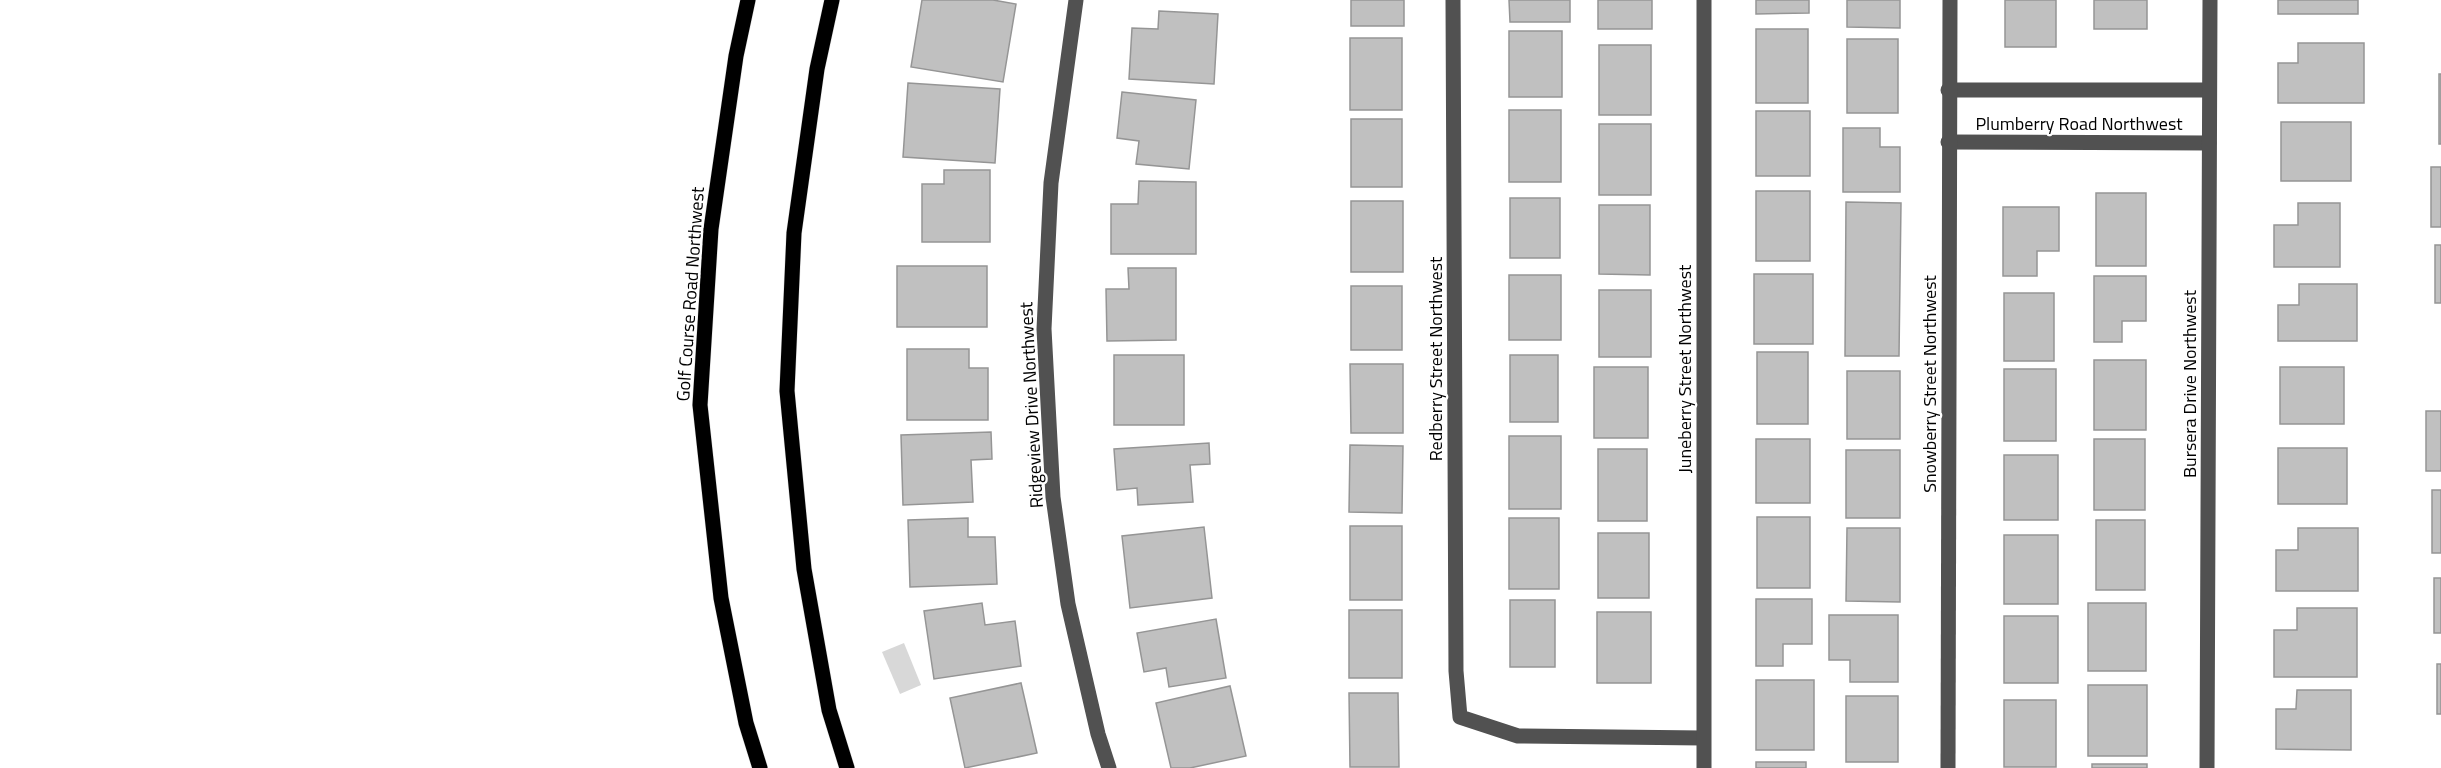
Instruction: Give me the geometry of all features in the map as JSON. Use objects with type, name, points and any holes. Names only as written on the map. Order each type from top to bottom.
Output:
[{"type":"main road","name":"Golf Course Road Northwest","points":[[748,0],[736,56],[711,229],[700,405],[721,598],[746,723],[760,768]]},
{"type":"main road","points":[[832,0],[817,69],[794,233],[787,391],[804,569],[829,710],[847,768]]},
{"type":"street","name":"Ridgeview Drive Northwest","points":[[1076,0],[1051,183],[1044,329],[1053,497],[1068,604],[1098,734],[1109,768]]},
{"type":"street","name":"Redberry Street Northwest","points":[[1453,0],[1456,659],[1460,717],[1518,736],[1703,738]]},
{"type":"street","name":"Juneberry Street Northwest","points":[[1704,0],[1704,768]]},
{"type":"street","name":"Snowberry Street Northwest","points":[[1948,768],[1950,0]]},
{"type":"street","name":"Bursera Drive Northwest","points":[[2207,768],[2211,0]]},
{"type":"street","name":"Plumberry Road Northwest","points":[[1948,90],[2209,90]]},
{"type":"street","name":"Plumberry Road Northwest","points":[[1948,142],[2209,143]]},
{"type":"shaded area","points":[[904,643],[921,685],[900,694],[882,652]]},
{"type":"building","points":[[922,0],[993,0],[1016,4],[1003,82],[911,67]]},
{"type":"building","points":[[1351,0],[1404,0],[1404,26],[1351,26]]},
{"type":"building","points":[[1509,0],[1570,0],[1570,22],[1510,22]]},
{"type":"building","points":[[1598,0],[1652,0],[1652,29],[1598,29]]},
{"type":"building","points":[[1756,0],[1809,0],[1809,13],[1756,14]]},
{"type":"building","points":[[1847,0],[1900,0],[1900,28],[1847,27]]},
{"type":"building","points":[[2005,0],[2056,0],[2056,47],[2005,47]]},
{"type":"building","points":[[2094,0],[2147,0],[2147,29],[2094,29]]},
{"type":"building","points":[[2278,0],[2358,0],[2358,14],[2278,14]]},
{"type":"building","points":[[1159,11],[1218,14],[1214,84],[1129,79],[1132,28],[1158,29]]},
{"type":"building","points":[[1756,29],[1808,29],[1808,103],[1756,103]]},
{"type":"building","points":[[1509,31],[1562,31],[1562,97],[1509,97]]},
{"type":"building","points":[[1350,38],[1402,38],[1402,110],[1350,110]]},
{"type":"building","points":[[1847,39],[1898,39],[1898,113],[1847,113]]},
{"type":"building","points":[[2298,43],[2364,43],[2364,103],[2278,103],[2278,63],[2298,63]]},
{"type":"building","points":[[1599,45],[1651,45],[1651,115],[1599,115]]},
{"type":"building","points":[[2439,74],[2441,74],[2441,144],[2439,144]]},
{"type":"building","points":[[908,83],[1000,89],[995,163],[903,157]]},
{"type":"building","points":[[1122,92],[1196,100],[1189,169],[1136,164],[1139,141],[1117,138]]},
{"type":"building","points":[[1509,110],[1561,110],[1561,182],[1509,182]]},
{"type":"building","points":[[1756,111],[1810,111],[1810,176],[1756,176]]},
{"type":"building","points":[[1351,119],[1402,119],[1402,187],[1351,187]]},
{"type":"building","points":[[2281,122],[2351,122],[2351,181],[2281,181]]},
{"type":"building","points":[[1599,124],[1651,124],[1651,195],[1599,195]]},
{"type":"building","points":[[1843,128],[1880,128],[1880,147],[1900,147],[1900,192],[1843,192]]},
{"type":"building","points":[[2431,167],[2441,167],[2441,227],[2431,227]]},
{"type":"building","points":[[944,170],[990,170],[990,242],[922,242],[922,184],[944,184]]},
{"type":"building","points":[[1139,181],[1196,182],[1196,254],[1111,254],[1111,204],[1138,204]]},
{"type":"building","points":[[1756,191],[1810,191],[1810,261],[1756,261]]},
{"type":"building","points":[[2096,193],[2146,193],[2146,266],[2096,266]]},
{"type":"building","points":[[1510,198],[1560,198],[1560,258],[1510,258]]},
{"type":"building","points":[[1351,201],[1403,201],[1403,272],[1351,272]]},
{"type":"building","points":[[1846,202],[1901,203],[1899,356],[1845,356]]},
{"type":"building","points":[[2298,203],[2340,203],[2340,267],[2274,267],[2274,225],[2298,225]]},
{"type":"building","points":[[1599,205],[1650,205],[1650,275],[1599,274]]},
{"type":"building","points":[[2003,207],[2059,207],[2059,251],[2037,251],[2037,276],[2003,276]]},
{"type":"building","points":[[2435,245],[2441,245],[2441,303],[2435,303]]},
{"type":"building","points":[[897,266],[987,266],[987,327],[897,327]]},
{"type":"building","points":[[1128,268],[1176,268],[1176,340],[1107,341],[1106,289],[1129,289]]},
{"type":"building","points":[[1754,274],[1813,274],[1813,344],[1754,344]]},
{"type":"building","points":[[1509,275],[1561,275],[1561,340],[1509,340]]},
{"type":"building","points":[[2094,276],[2146,276],[2146,321],[2122,321],[2122,342],[2094,342]]},
{"type":"building","points":[[2299,284],[2357,284],[2357,341],[2278,341],[2278,305],[2299,305]]},
{"type":"building","points":[[1351,286],[1402,286],[1402,350],[1351,350]]},
{"type":"building","points":[[1599,290],[1651,290],[1651,357],[1599,357]]},
{"type":"building","points":[[2004,293],[2054,293],[2054,361],[2004,361]]},
{"type":"building","points":[[907,349],[969,349],[969,368],[988,368],[988,420],[907,420]]},
{"type":"building","points":[[1757,352],[1808,352],[1808,424],[1757,424]]},
{"type":"building","points":[[1114,355],[1184,355],[1184,425],[1114,425]]},
{"type":"building","points":[[1510,355],[1558,355],[1558,422],[1510,422]]},
{"type":"building","points":[[2094,360],[2146,360],[2146,430],[2094,430]]},
{"type":"building","points":[[1350,364],[1403,364],[1403,433],[1351,433]]},
{"type":"building","points":[[1594,367],[1648,367],[1648,438],[1594,438]]},
{"type":"building","points":[[2280,367],[2344,367],[2344,424],[2280,424]]},
{"type":"building","points":[[2004,369],[2056,369],[2056,441],[2004,441]]},
{"type":"building","points":[[1847,371],[1900,371],[1900,439],[1847,439]]},
{"type":"building","points":[[2426,411],[2441,411],[2441,471],[2426,471]]},
{"type":"building","points":[[991,432],[992,459],[971,460],[973,502],[903,505],[901,435]]},
{"type":"building","points":[[1509,436],[1561,436],[1561,509],[1509,509]]},
{"type":"building","points":[[1756,439],[1810,439],[1810,503],[1756,503]]},
{"type":"building","points":[[2094,439],[2145,439],[2145,510],[2094,510]]},
{"type":"building","points":[[1209,443],[1210,464],[1190,465],[1193,502],[1138,505],[1137,488],[1117,490],[1114,449]]},
{"type":"building","points":[[1350,445],[1403,446],[1402,513],[1349,512]]},
{"type":"building","points":[[2278,448],[2347,448],[2347,504],[2278,504]]},
{"type":"building","points":[[1598,449],[1647,449],[1647,521],[1598,521]]},
{"type":"building","points":[[1846,450],[1900,450],[1900,518],[1846,518]]},
{"type":"building","points":[[2004,455],[2058,455],[2058,520],[2004,520]]},
{"type":"building","points":[[2432,490],[2441,490],[2441,553],[2432,553]]},
{"type":"building","points":[[1757,517],[1810,517],[1810,588],[1757,588]]},
{"type":"building","points":[[968,518],[968,537],[995,537],[997,584],[910,587],[908,520]]},
{"type":"building","points":[[1509,518],[1559,518],[1559,589],[1509,589]]},
{"type":"building","points":[[2096,520],[2145,520],[2145,590],[2096,590]]},
{"type":"building","points":[[1350,526],[1402,526],[1402,600],[1350,600]]},
{"type":"building","points":[[1204,527],[1212,598],[1130,608],[1122,536]]},
{"type":"building","points":[[1847,528],[1900,528],[1900,602],[1846,601]]},
{"type":"building","points":[[2298,528],[2358,528],[2358,591],[2276,591],[2276,550],[2298,550]]},
{"type":"building","points":[[1598,533],[1649,533],[1649,598],[1598,598]]},
{"type":"building","points":[[2004,535],[2058,535],[2058,604],[2004,604]]},
{"type":"building","points":[[2434,578],[2441,578],[2441,633],[2434,633]]},
{"type":"building","points":[[1756,599],[1812,599],[1812,644],[1783,644],[1783,666],[1756,666]]},
{"type":"building","points":[[1510,600],[1555,600],[1555,667],[1510,667]]},
{"type":"building","points":[[982,603],[985,625],[1015,621],[1021,666],[934,679],[924,611]]},
{"type":"building","points":[[2088,603],[2146,603],[2146,671],[2088,671]]},
{"type":"building","points":[[2297,608],[2357,608],[2357,677],[2274,677],[2274,630],[2297,630]]},
{"type":"building","points":[[1349,610],[1402,610],[1402,678],[1349,678]]},
{"type":"building","points":[[1597,612],[1651,612],[1651,683],[1597,683]]},
{"type":"building","points":[[1829,615],[1898,615],[1898,682],[1850,682],[1850,660],[1829,660]]},
{"type":"building","points":[[2004,616],[2058,616],[2058,683],[2004,683]]},
{"type":"building","points":[[1216,619],[1226,678],[1169,687],[1166,668],[1144,672],[1137,633]]},
{"type":"building","points":[[2437,664],[2441,664],[2441,714],[2437,714]]},
{"type":"building","points":[[1756,680],[1814,680],[1814,750],[1756,750]]},
{"type":"building","points":[[1021,683],[1037,753],[965,768],[950,698]]},
{"type":"building","points":[[2088,685],[2147,685],[2147,756],[2088,756]]},
{"type":"building","points":[[1230,686],[1246,756],[1190,768],[1171,768],[1156,703]]},
{"type":"building","points":[[2297,690],[2351,690],[2351,750],[2276,749],[2276,709],[2296,709]]},
{"type":"building","points":[[1349,693],[1398,693],[1399,767],[1350,767]]},
{"type":"building","points":[[1846,696],[1898,696],[1898,762],[1846,762]]},
{"type":"building","points":[[2004,700],[2056,700],[2056,767],[2004,767]]},
{"type":"building","points":[[1756,762],[1806,762],[1806,768],[1756,768]]},
{"type":"building","points":[[2092,764],[2147,764],[2147,768],[2092,768]]}]
